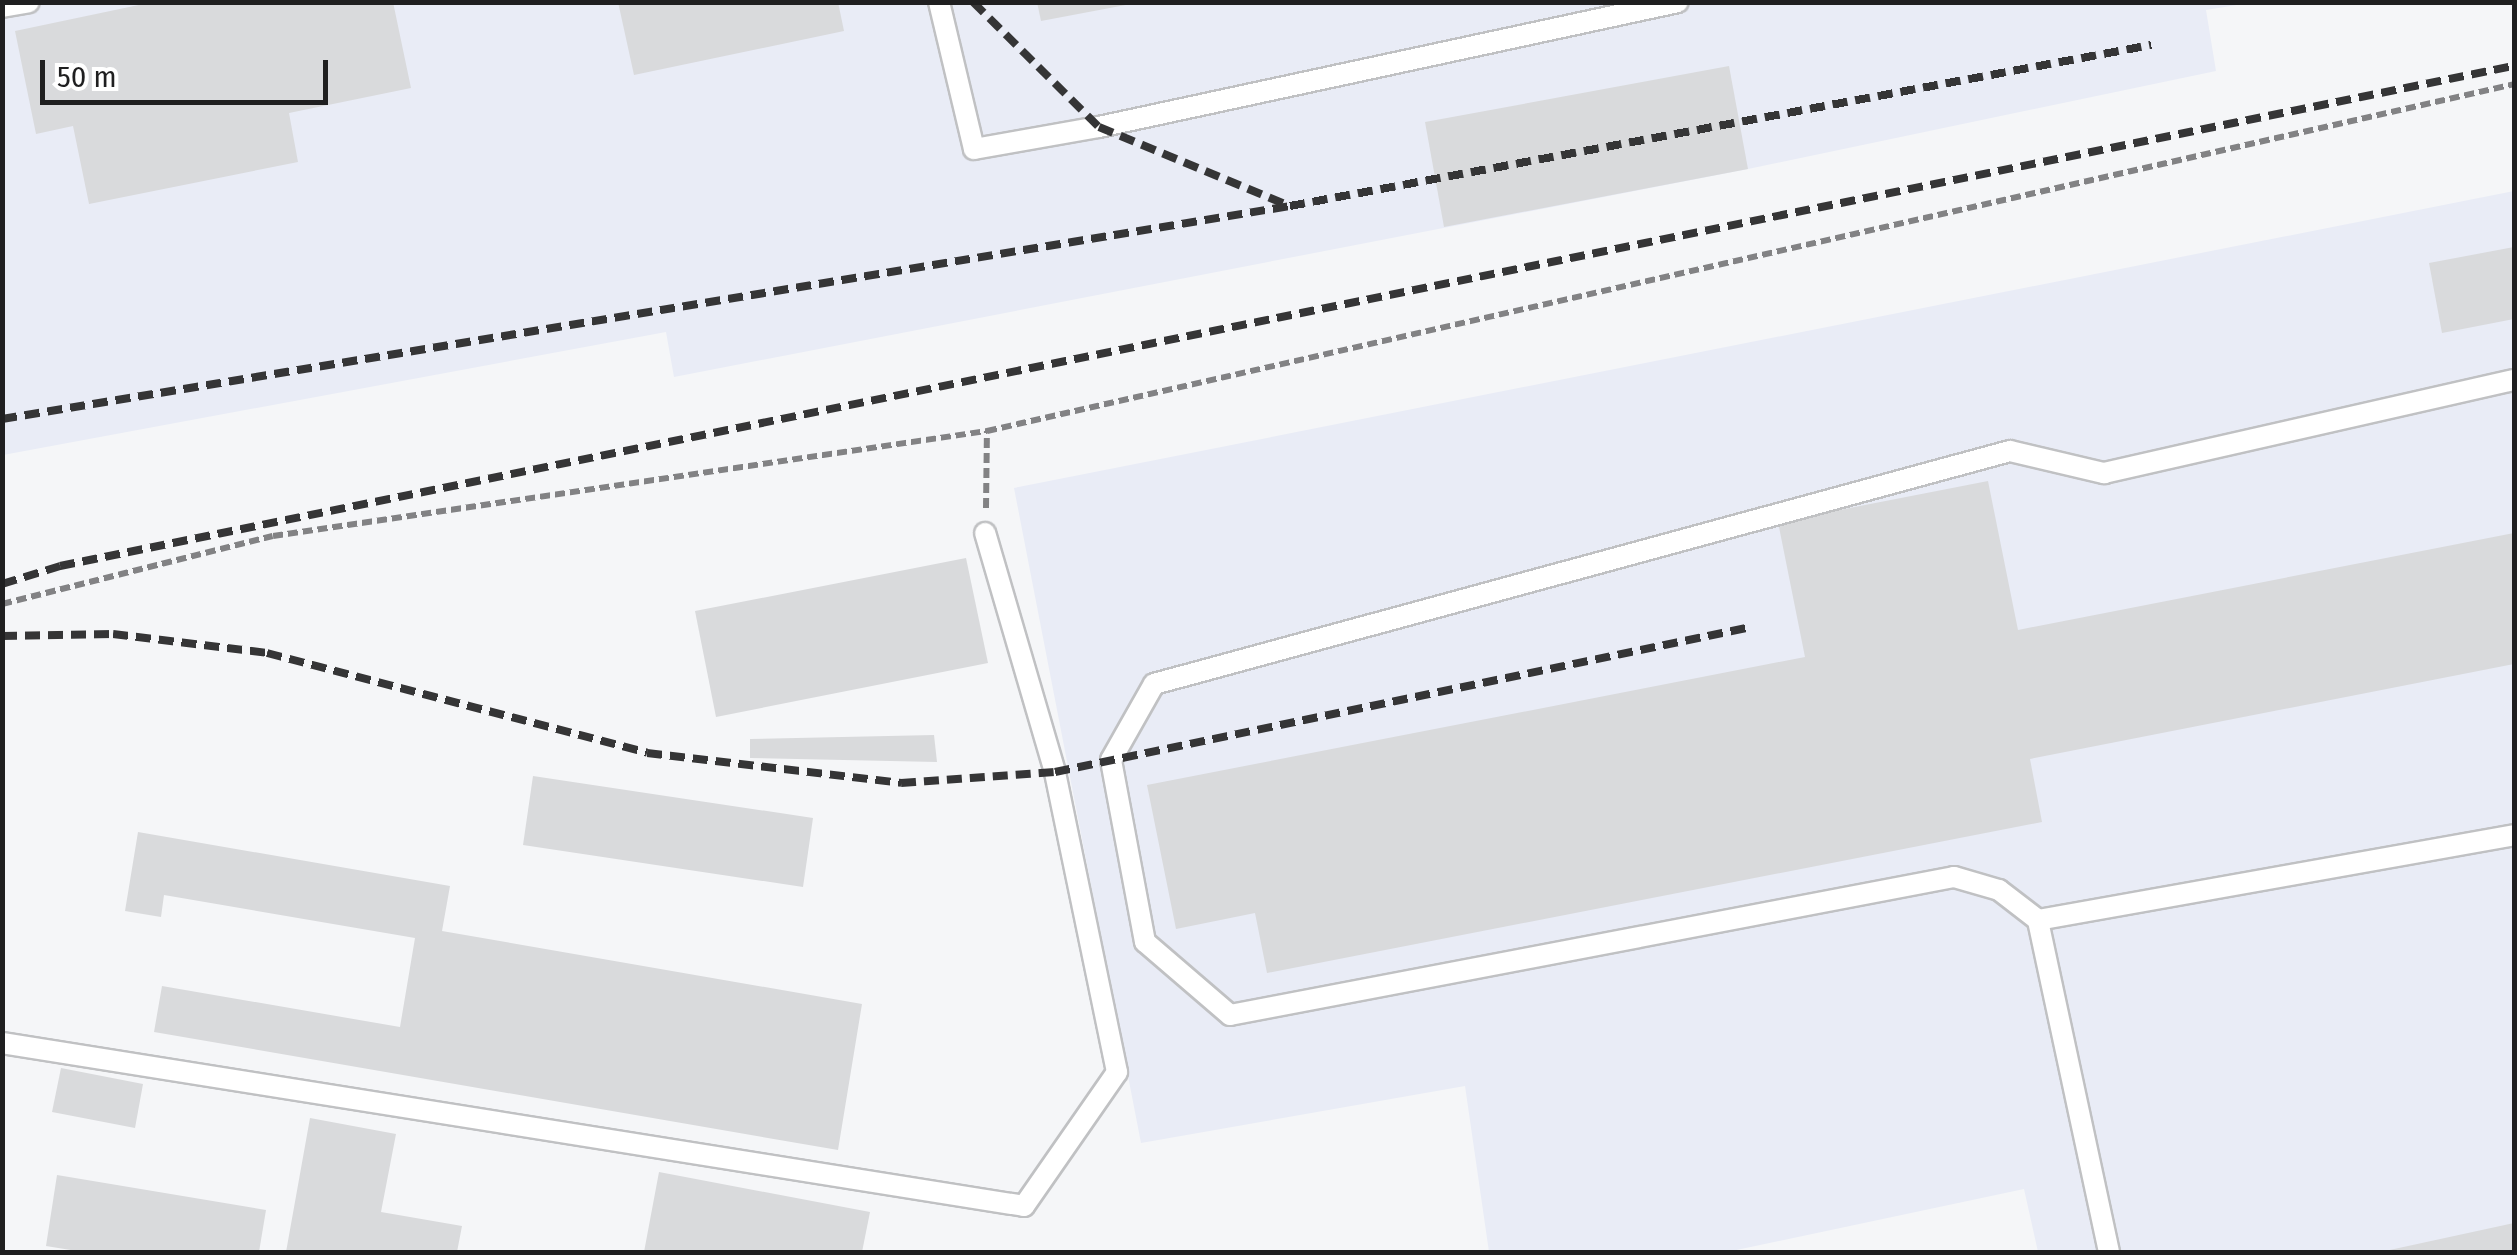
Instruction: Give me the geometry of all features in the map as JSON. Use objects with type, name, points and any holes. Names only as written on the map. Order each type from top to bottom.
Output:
[{"type":"lane","points":[[2,7],[29,2]]},
{"type":"lane","points":[[939,2],[974,149],[1118,123],[1678,2]]},
{"type":"lane","points":[[2108,1252],[2038,920],[1999,890],[1954,878],[1230,1015],[1145,942],[1111,760],[1154,684],[1991,456],[2010,452],[2104,473],[2514,380]]},
{"type":"lane","points":[[2,1043],[1024,1206],[1117,1072],[1054,772],[985,533]]},
{"type":"lane","points":[[2038,920],[2514,835]]},
{"type":"path","points":[[2,604],[273,536],[987,431],[2514,84]]},
{"type":"path","points":[[985,533],[987,431]]},
{"type":"shaded area","points":[[3,3],[2249,3],[2206,10],[2216,71],[1748,169],[674,377],[666,332],[3,455]]},
{"type":"shaded area","points":[[2514,191],[2514,1252],[2038,1252],[2024,1189],[1727,1252],[1489,1252],[1465,1086],[1141,1143],[1014,488]]},
{"type":"building","points":[[153,2],[393,2],[411,88],[289,113],[298,162],[89,204],[73,126],[36,134],[15,31]]},
{"type":"building","points":[[618,2],[838,2],[844,31],[634,75]]},
{"type":"building","points":[[1037,2],[1131,2],[1131,4],[1041,21]]},
{"type":"building","points":[[1729,66],[1748,169],[1444,227],[1425,122]]},
{"type":"building","points":[[2514,247],[2514,319],[2442,333],[2429,263]]},
{"type":"building","points":[[1988,481],[2018,630],[2514,533],[2514,664],[2030,759],[2042,822],[1267,973],[1255,913],[1176,929],[1147,785],[1805,657],[1778,522]]},
{"type":"building","points":[[966,558],[988,663],[716,717],[695,611]]},
{"type":"building","points":[[934,735],[937,762],[750,758],[750,739]]},
{"type":"building","points":[[533,776],[813,818],[803,887],[523,845]]},
{"type":"building","points":[[138,832],[450,886],[442,931],[862,1004],[838,1150],[154,1032],[162,986],[400,1027],[415,938],[164,895],[161,917],[125,911]]},
{"type":"building","points":[[61,1068],[143,1084],[135,1128],[52,1112]]},
{"type":"building","points":[[310,1118],[396,1134],[381,1212],[462,1226],[457,1252],[286,1252]]},
{"type":"building","points":[[659,1172],[870,1212],[862,1252],[644,1252]]},
{"type":"building","points":[[57,1175],[266,1210],[259,1252],[83,1252],[46,1246]]},
{"type":"building","points":[[2514,1223],[2514,1252],[2385,1252],[2385,1251]]},
{"type":"railway","points":[[973,2],[1099,127],[1290,206],[2151,45]]},
{"type":"railway","points":[[2,584],[60,566],[2514,66]]},
{"type":"railway","points":[[2,419],[1290,206]]},
{"type":"railway","points":[[2,636],[113,634],[267,653],[647,753],[901,783],[1055,772],[1751,627]]}]
